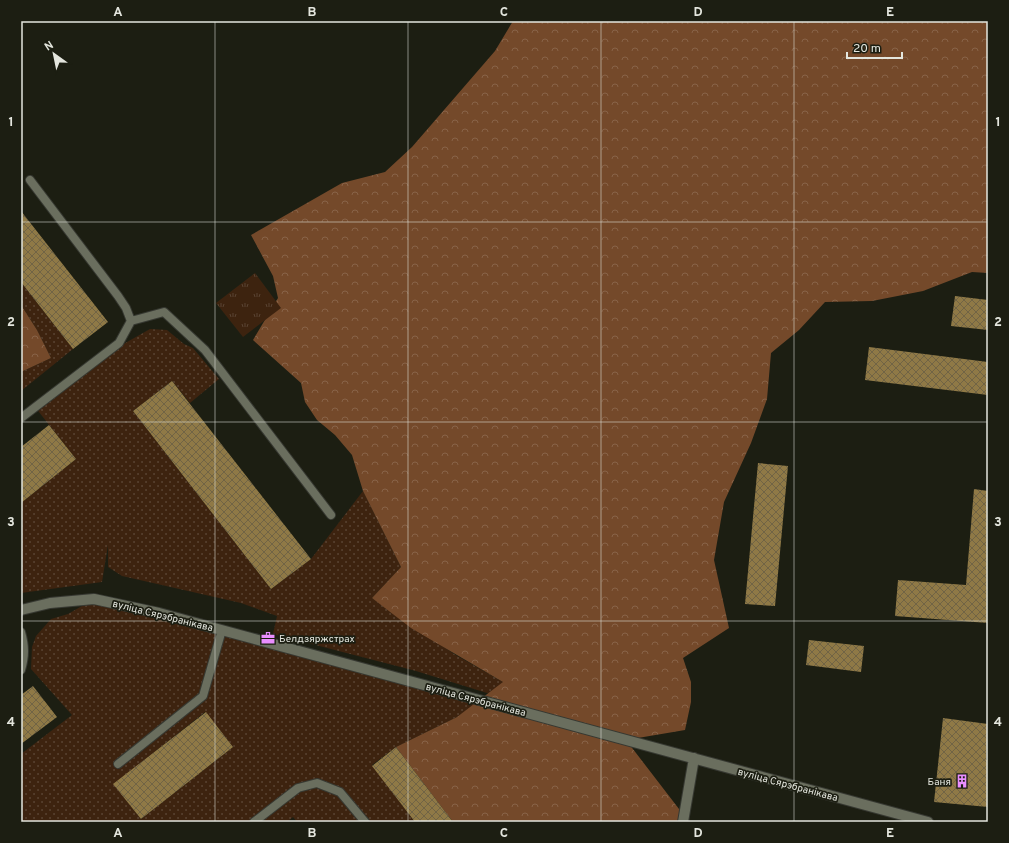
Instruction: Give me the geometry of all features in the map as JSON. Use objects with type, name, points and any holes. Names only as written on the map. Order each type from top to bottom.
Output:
[{"type":"street","name":"вуліца Сярэбранікава","points":[[21,610],[50,603],[94,599],[159,613],[928,822]]},
{"type":"street","points":[[683,822],[694,758]]},
{"type":"lane","points":[[30,180],[118,296],[126,308],[131,321]]},
{"type":"lane","points":[[21,418],[119,343],[131,321],[164,312],[205,350],[331,515]]},
{"type":"lane","points":[[118,764],[203,696],[222,630]]},
{"type":"lane","points":[[21,632],[25,647],[21,670]]},
{"type":"lane","points":[[254,822],[298,788],[317,783],[340,792],[364,822]]},
{"type":"green space","points":[[513,21],[988,21],[988,273],[972,272],[923,291],[872,301],[825,302],[799,330],[771,353],[767,399],[751,443],[724,502],[714,560],[729,628],[683,658],[691,682],[691,702],[685,730],[626,740],[689,822],[453,822],[396,747],[457,717],[503,682],[411,628],[372,598],[401,567],[363,491],[352,455],[335,435],[317,420],[305,402],[301,383],[253,340],[278,298],[273,276],[251,235],[342,183],[385,172],[412,147],[495,51]]},
{"type":"green space","points":[[255,273],[281,308],[243,337],[216,303]]},
{"type":"green space","points":[[21,282],[73,349],[21,391],[21,372],[51,358],[37,330],[21,305]]},
{"type":"green space","points":[[21,305],[37,330],[51,358],[21,372]]},
{"type":"green space","points":[[150,329],[167,330],[184,344],[193,348],[219,379],[190,403],[172,381],[133,411],[271,589],[311,559],[363,491],[401,567],[372,598],[454,654],[503,682],[503,698],[416,671],[273,634],[277,616],[241,603],[122,576],[108,567],[108,545],[102,582],[21,593],[21,503],[76,459],[35,407],[120,346]]},
{"type":"green space","points":[[94,599],[482,701],[457,717],[396,747],[372,765],[415,822],[297,822],[293,817],[287,822],[21,822],[21,754],[72,715],[31,669],[32,647],[36,636],[51,619],[68,614]],"holes":[[[205,712],[233,747],[141,819],[114,784]]]},
{"type":"building","points":[[21,211],[108,322],[73,349],[21,282]]},
{"type":"building","points":[[955,296],[988,300],[988,330],[951,326]]},
{"type":"building","points":[[869,347],[988,362],[988,395],[865,380]]},
{"type":"building","points":[[172,381],[311,559],[271,589],[133,411]]},
{"type":"building","points":[[49,425],[76,459],[21,503],[21,447]]},
{"type":"building","points":[[758,463],[788,466],[775,606],[745,604]]},
{"type":"building","points":[[974,489],[988,491],[988,623],[895,616],[898,580],[966,585]]},
{"type":"building","points":[[809,640],[864,646],[861,672],[806,665]]},
{"type":"building","points":[[33,686],[57,717],[21,744],[21,695]]},
{"type":"building","points":[[206,712],[233,747],[141,819],[113,784]]},
{"type":"building","name":"Баня","points":[[943,718],[988,724],[986,760],[988,760],[988,807],[934,802]]},
{"type":"building","points":[[396,747],[453,822],[415,822],[372,766]]},
{"type":"place","name":"Белдзяржстрах","points":[[268,638]]},
{"type":"place","name":"Баня","points":[[962,781]]}]
